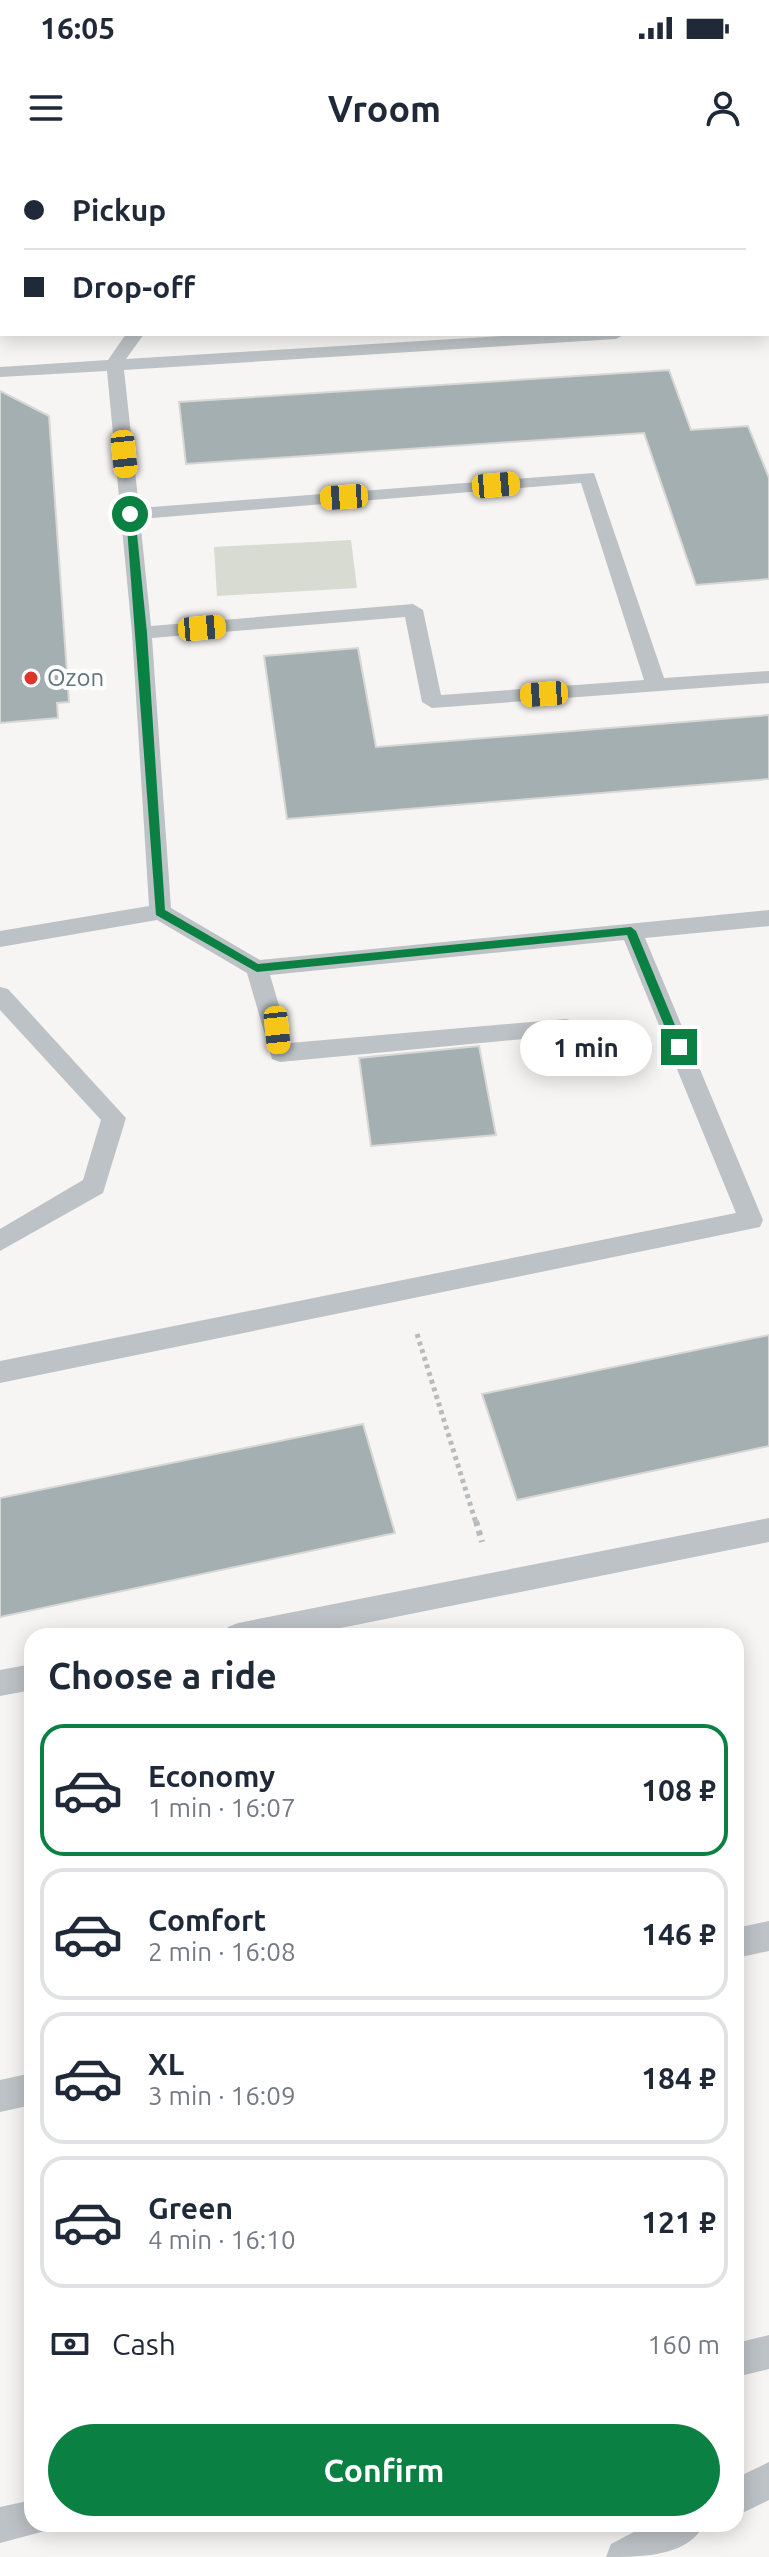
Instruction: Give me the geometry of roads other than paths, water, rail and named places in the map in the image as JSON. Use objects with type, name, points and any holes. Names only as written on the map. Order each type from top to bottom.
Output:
[{"type":"lane","points":[[134,336],[115,363],[142,633],[160,912]]},
{"type":"lane","points":[[0,372],[581,336]]},
{"type":"lane","points":[[130,514],[588,477],[656,685]]},
{"type":"lane","points":[[142,633],[413,610],[432,702],[769,677]]},
{"type":"lane","points":[[0,939],[160,912],[257,968],[769,918]]},
{"type":"lane","points":[[0,1372],[760,1218],[631,931]]},
{"type":"lane","points":[[257,968],[277,1030],[280,1053],[566,1027]]},
{"type":"lane","points":[[0,995],[114,1118],[94,1186],[0,1241]]},
{"type":"lane","points":[[278,1628],[769,1530]]},
{"type":"lane","points":[[0,1683],[24,1678]]},
{"type":"lane","points":[[744,1941],[769,1936]]},
{"type":"lane","points":[[0,2096],[24,2091]]},
{"type":"lane","points":[[744,2358],[769,2352]]},
{"type":"lane","points":[[744,2494],[769,2480]]},
{"type":"lane","points":[[0,2525],[24,2520]]},
{"type":"lane","points":[[624,2557],[671,2532]]},
{"type":"place","name":"Ozon","points":[[31,678]]}]
